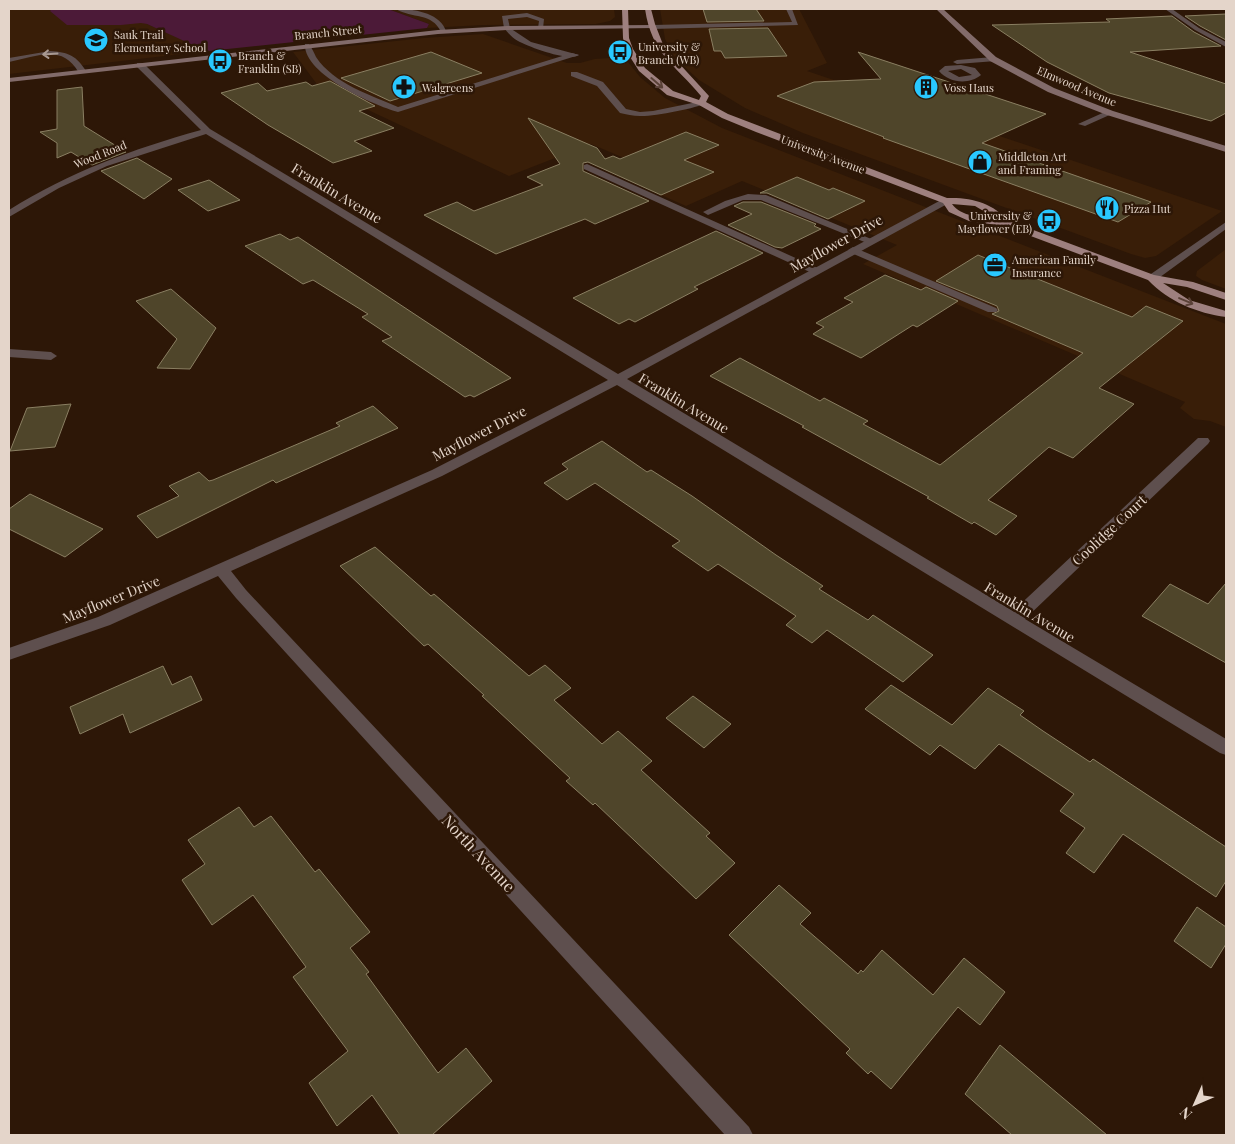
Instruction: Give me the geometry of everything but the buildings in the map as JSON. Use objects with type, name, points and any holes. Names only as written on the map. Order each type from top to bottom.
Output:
[{"type":"main road","name":"University Avenue","points":[[625,9],[628,47],[646,73],[670,93],[702,103],[749,126],[946,201],[966,200],[989,208],[996,211],[1006,223]]},
{"type":"main road","points":[[648,9],[660,48],[669,60],[703,93],[702,103]]},
{"type":"main road","name":"University Avenue","points":[[946,201],[952,210],[972,219],[1006,223],[1152,278],[1189,284],[1226,297]]},
{"type":"main road","name":"University Avenue","points":[[1152,278],[1162,289],[1178,298],[1209,310],[1226,314]]},
{"type":"street","points":[[399,9],[430,17],[441,24],[444,31]]},
{"type":"street","points":[[652,27],[796,24],[789,9]]},
{"type":"street","name":"Elmwood Avenue","points":[[939,9],[993,59],[1051,90],[1110,113],[1226,149]]},
{"type":"street","points":[[1168,9],[1197,29],[1226,45]]},
{"type":"street","points":[[501,12],[510,15]]},
{"type":"street","points":[[307,45],[309,52],[333,80],[398,110],[575,55],[553,51],[516,38],[507,28],[504,16],[527,15],[542,20],[541,28]]},
{"type":"street","name":"Branch Street","points":[[9,80],[444,31],[507,28],[652,27]]},
{"type":"street","points":[[9,60],[49,53],[64,53],[73,56],[79,63],[82,71]]},
{"type":"street","points":[[954,67],[950,63],[993,59]]},
{"type":"street","name":"Franklin Avenue","points":[[140,65],[207,131],[1226,748]]},
{"type":"street","points":[[574,74],[600,84],[623,111],[640,114],[653,113],[702,103]]},
{"type":"street","points":[[1082,124],[1110,113]]},
{"type":"street","name":"Wood Road","points":[[9,214],[32,198],[68,179],[112,160],[207,131]]},
{"type":"street","points":[[587,167],[816,272]]},
{"type":"street","points":[[708,212],[742,196],[752,194],[871,241]]},
{"type":"street","name":"Mayflower Drive","points":[[9,654],[104,621],[437,472],[617,380],[946,201]]},
{"type":"street","points":[[1152,278],[1226,225]]},
{"type":"street","points":[[853,250],[992,310]]},
{"type":"street","points":[[9,353],[51,356]]},
{"type":"street","name":"Coolidge Court","points":[[1014,620],[1203,441]]},
{"type":"street","name":"North Avenue","points":[[221,569],[248,601],[741,1135]]},
{"type":"shaded area","name":"Sauk Trail Elementary School","points":[[9,9],[95,9],[147,24],[195,46],[199,52],[9,74]]},
{"type":"shaded area","points":[[52,9],[388,9],[429,24],[427,28],[199,52],[195,46],[147,24],[67,25],[50,11]]},
{"type":"shaded area","points":[[388,9],[614,9],[615,17],[610,21],[596,24],[483,25],[427,28],[429,24]]},
{"type":"shaded area","points":[[660,9],[799,9],[827,63],[807,71],[1222,211],[1156,256],[1145,258],[1131,254],[803,133],[745,108],[699,80],[675,58],[665,39]]},
{"type":"shaded area","points":[[483,34],[567,63],[624,57],[640,77],[665,98],[722,128],[1226,324],[1226,427],[1210,421],[1194,419],[1180,408],[1185,402],[863,264],[897,245],[742,181],[686,206],[652,191],[676,180],[591,144],[509,176],[319,87],[293,52],[424,38]]},
{"type":"shaded area","points":[[1226,249],[1226,289],[1196,276],[1197,271]]},
{"type":"place","name":"Sauk Trail Elementary School","points":[[96,40]]},
{"type":"place","name":"University & Branch (WB)","points":[[620,52]]},
{"type":"place","name":"Branch & Franklin (SB)","points":[[220,61]]},
{"type":"place","name":"Walgreens","points":[[404,87]]},
{"type":"place","name":"Voss Haus","points":[[926,87]]},
{"type":"place","name":"Middleton Art and Framing","points":[[980,162]]},
{"type":"place","name":"Pizza Hut","points":[[1107,208]]},
{"type":"place","name":"University & Mayflower (EB)","points":[[1049,221]]},
{"type":"place","name":"American Family Insurance","points":[[995,265]]}]
